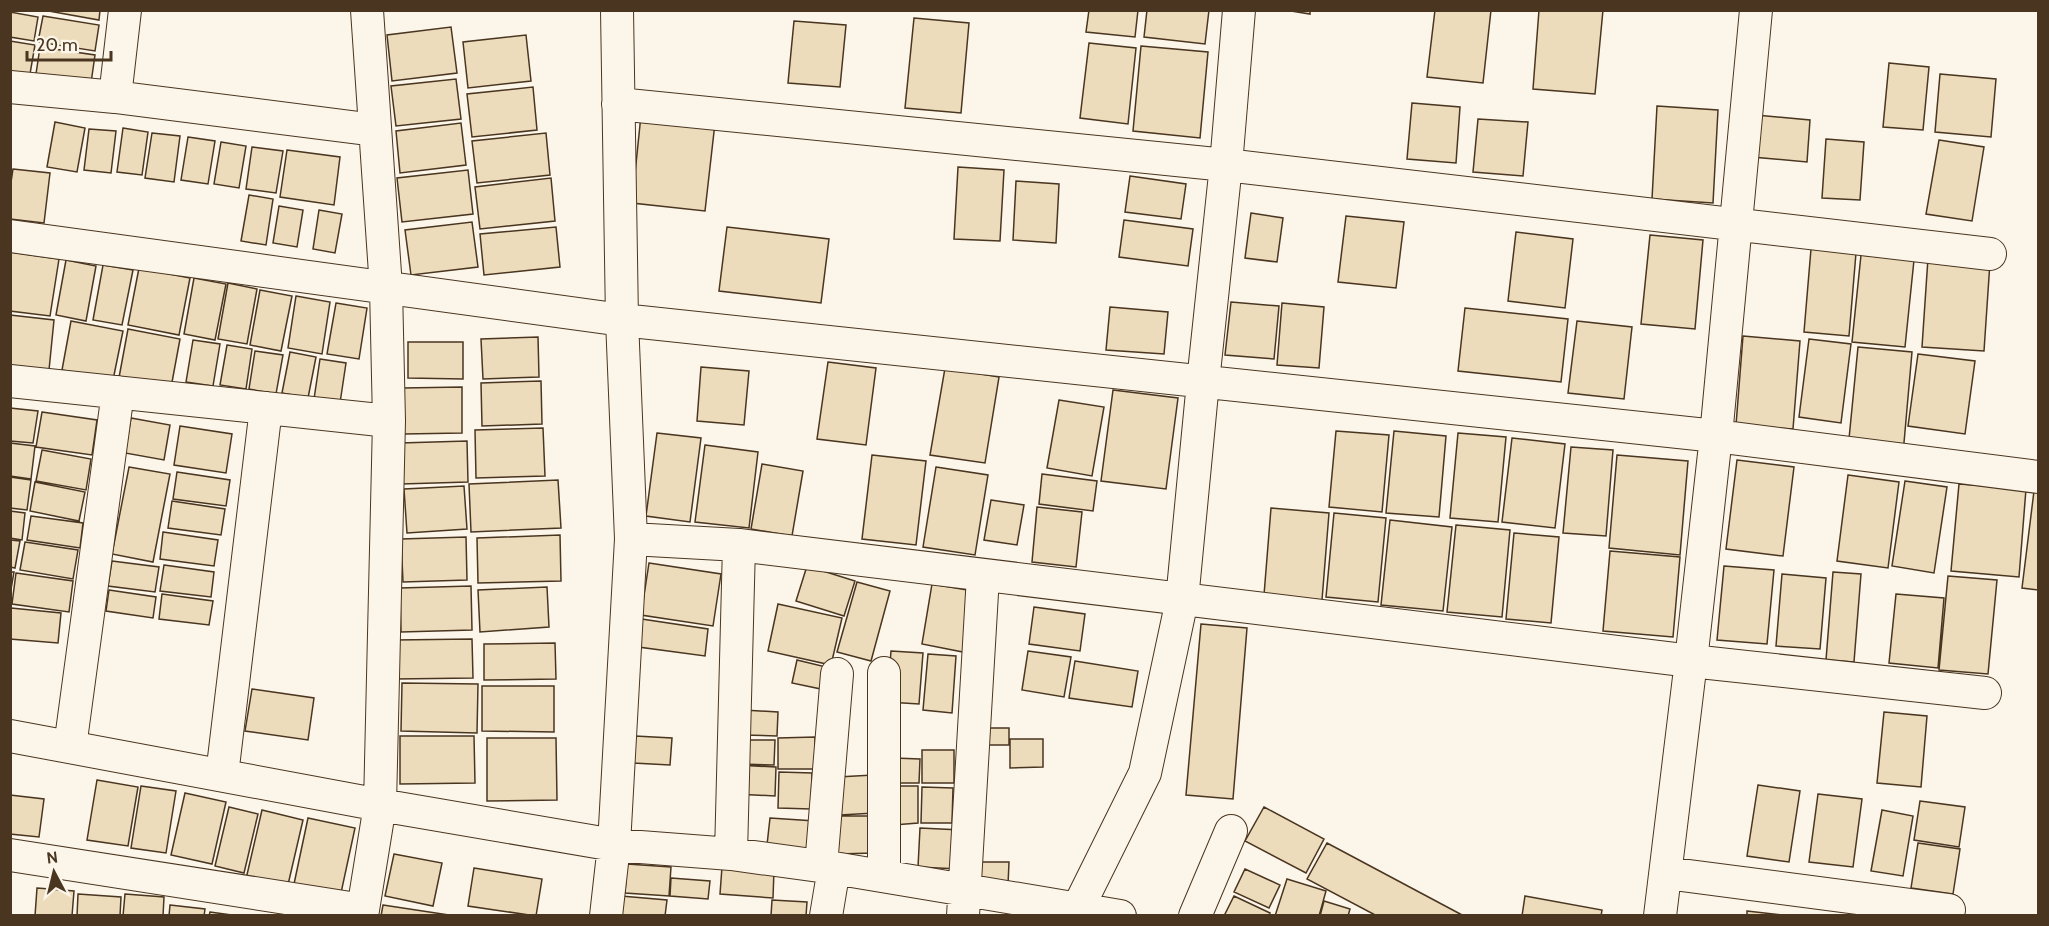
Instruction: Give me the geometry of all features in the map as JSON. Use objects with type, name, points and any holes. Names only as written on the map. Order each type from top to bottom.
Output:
[{"type":"street","points":[[115,97],[125,10]]},
{"type":"street","points":[[10,855],[363,912],[380,804],[389,421],[386,288],[366,10]]},
{"type":"street","points":[[606,915],[614,845],[631,539],[622,320],[617,10]]},
{"type":"street","points":[[1077,912],[1145,773],[1182,600],[1226,165],[1239,10]]},
{"type":"street","points":[[1660,915],[1716,436],[1734,225],[1756,10]]},
{"type":"street","points":[[10,87],[115,97],[375,130]]},
{"type":"street","points":[[618,104],[1226,165],[1990,254]]},
{"type":"street","points":[[10,236],[622,320],[1716,436],[2038,477]]},
{"type":"street","points":[[10,381],[389,421]]},
{"type":"street","points":[[70,747],[118,392]]},
{"type":"street","points":[[222,775],[266,408]]},
{"type":"street","points":[[631,539],[739,545],[1691,661],[1985,693]]},
{"type":"street","points":[[731,854],[739,545]]},
{"type":"street","points":[[964,903],[983,576]]},
{"type":"street","points":[[884,673],[884,876]]},
{"type":"street","points":[[826,915],[837,674]]},
{"type":"street","points":[[10,736],[614,845],[731,854],[884,876],[964,903],[1120,915]]},
{"type":"street","points":[[1196,915],[1231,831]]},
{"type":"street","points":[[1666,873],[1949,910]]},
{"type":"building","points":[[43,10],[100,10],[99,20]]},
{"type":"building","points":[[1089,10],[1138,10],[1135,37],[1086,32]]},
{"type":"building","points":[[1147,10],[1209,10],[1205,44],[1144,37]]},
{"type":"building","points":[[1285,10],[1310,10],[1310,14]]},
{"type":"building","points":[[1435,10],[1491,10],[1483,83],[1427,77]]},
{"type":"building","points":[[1539,10],[1603,10],[1595,94],[1533,89]]},
{"type":"building","points":[[10,12],[38,17],[34,41],[10,37]]},
{"type":"building","points":[[43,16],[99,25],[95,51],[38,42]]},
{"type":"building","points":[[914,18],[969,23],[961,113],[905,108]]},
{"type":"building","points":[[794,21],[846,25],[840,87],[788,83]]},
{"type":"building","points":[[451,27],[457,73],[392,81],[387,35]]},
{"type":"building","points":[[526,35],[531,81],[468,88],[463,42]]},
{"type":"building","points":[[10,41],[35,45],[30,74],[10,71]]},
{"type":"building","points":[[1089,43],[1136,48],[1128,124],[1080,118]]},
{"type":"building","points":[[1141,46],[1208,52],[1200,138],[1133,131]]},
{"type":"building","points":[[40,47],[95,55],[91,83],[36,74]]},
{"type":"building","points":[[1889,63],[1929,67],[1923,130],[1883,127]]},
{"type":"building","points":[[1940,74],[1996,79],[1991,137],[1935,132]]},
{"type":"building","points":[[456,79],[461,119],[396,126],[391,86]]},
{"type":"building","points":[[533,87],[537,130],[472,137],[467,94]]},
{"type":"building","points":[[1412,103],[1460,107],[1456,163],[1407,159]]},
{"type":"building","points":[[1657,106],[1718,110],[1713,203],[1652,199]]},
{"type":"building","points":[[641,115],[715,123],[705,211],[632,203]]},
{"type":"building","points":[[1756,115],[1810,120],[1807,162],[1752,157]]},
{"type":"building","points":[[1478,119],[1528,122],[1523,176],[1473,172]]},
{"type":"building","points":[[55,122],[85,128],[77,172],[47,167]]},
{"type":"building","points":[[461,123],[466,165],[400,173],[396,131]]},
{"type":"building","points":[[123,128],[148,132],[142,175],[117,172]]},
{"type":"building","points":[[89,129],[116,131],[111,173],[84,170]]},
{"type":"building","points":[[152,133],[180,136],[174,182],[145,178]]},
{"type":"building","points":[[546,133],[550,175],[477,183],[472,141]]},
{"type":"building","points":[[188,137],[215,141],[208,184],[181,180]]},
{"type":"building","points":[[1826,139],[1864,142],[1860,200],[1822,198]]},
{"type":"building","points":[[1939,140],[1984,147],[1972,221],[1926,214]]},
{"type":"building","points":[[221,142],[246,146],[239,188],[214,184]]},
{"type":"building","points":[[252,147],[283,151],[276,193],[246,189]]},
{"type":"building","points":[[287,150],[340,157],[334,205],[280,197]]},
{"type":"building","points":[[958,167],[1004,170],[1000,241],[954,239]]},
{"type":"building","points":[[13,169],[50,173],[44,223],[10,219]]},
{"type":"building","points":[[468,170],[473,214],[402,222],[397,178]]},
{"type":"building","points":[[1130,176],[1186,184],[1181,219],[1125,212]]},
{"type":"building","points":[[551,178],[555,221],[480,229],[475,187]]},
{"type":"building","points":[[1016,181],[1059,184],[1056,243],[1013,240]]},
{"type":"building","points":[[249,195],[273,199],[266,245],[241,241]]},
{"type":"building","points":[[279,206],[303,210],[297,247],[273,243]]},
{"type":"building","points":[[319,210],[342,214],[335,253],[313,249]]},
{"type":"building","points":[[1251,213],[1283,218],[1277,262],[1245,258]]},
{"type":"building","points":[[1346,216],[1404,222],[1396,288],[1338,282]]},
{"type":"building","points":[[1124,220],[1193,229],[1188,266],[1119,257]]},
{"type":"building","points":[[472,222],[478,267],[411,275],[405,230]]},
{"type":"building","points":[[556,227],[560,267],[484,275],[480,234]]},
{"type":"building","points":[[727,227],[829,239],[821,303],[719,291]]},
{"type":"building","points":[[1516,232],[1573,239],[1565,308],[1508,301]]},
{"type":"building","points":[[1650,235],[1703,240],[1695,329],[1641,324]]},
{"type":"building","points":[[1811,249],[1856,253],[1849,336],[1804,332]]},
{"type":"building","points":[[10,252],[59,259],[50,316],[10,311]]},
{"type":"building","points":[[1861,255],[1914,260],[1905,347],[1852,342]]},
{"type":"building","points":[[1928,258],[1990,262],[1984,351],[1922,347]]},
{"type":"building","points":[[66,260],[96,266],[86,321],[56,315]]},
{"type":"building","points":[[103,265],[133,270],[122,325],[93,320]]},
{"type":"building","points":[[139,268],[190,278],[179,335],[128,325]]},
{"type":"building","points":[[194,278],[226,284],[215,340],[184,334]]},
{"type":"building","points":[[228,283],[257,289],[247,344],[218,339]]},
{"type":"building","points":[[260,290],[292,296],[281,351],[250,345]]},
{"type":"building","points":[[296,296],[330,302],[322,354],[288,348]]},
{"type":"building","points":[[1231,302],[1279,306],[1274,359],[1225,355]]},
{"type":"building","points":[[336,303],[367,308],[359,359],[327,354]]},
{"type":"building","points":[[1282,303],[1324,307],[1319,368],[1277,365]]},
{"type":"building","points":[[1110,307],[1168,312],[1164,354],[1106,350]]},
{"type":"building","points":[[1465,308],[1568,319],[1561,382],[1458,371]]},
{"type":"building","points":[[10,315],[54,320],[49,370],[10,366]]},
{"type":"building","points":[[71,321],[123,331],[113,380],[62,370]]},
{"type":"building","points":[[1577,321],[1632,327],[1624,399],[1568,393]]},
{"type":"building","points":[[128,329],[180,339],[170,393],[118,383]]},
{"type":"building","points":[[1743,336],[1800,341],[1793,429],[1736,425]]},
{"type":"building","points":[[538,337],[539,377],[483,379],[481,339]]},
{"type":"building","points":[[1809,339],[1851,344],[1841,423],[1799,417]]},
{"type":"building","points":[[193,340],[220,344],[213,386],[186,382]]},
{"type":"building","points":[[408,342],[463,342],[463,379],[408,378]]},
{"type":"building","points":[[227,345],[252,349],[246,389],[220,385]]},
{"type":"building","points":[[1858,347],[1912,352],[1903,454],[1848,449]]},
{"type":"building","points":[[255,351],[283,355],[276,394],[249,389]]},
{"type":"building","points":[[290,352],[316,357],[308,398],[282,393]]},
{"type":"building","points":[[1918,354],[1975,361],[1965,434],[1908,426]]},
{"type":"building","points":[[320,359],[346,363],[340,403],[314,399]]},
{"type":"building","points":[[828,362],[876,368],[866,445],[817,439]]},
{"type":"building","points":[[701,367],[749,371],[744,425],[697,421]]},
{"type":"building","points":[[945,368],[999,377],[985,463],[930,455]]},
{"type":"building","points":[[541,381],[542,424],[482,426],[481,383]]},
{"type":"building","points":[[462,387],[462,433],[404,434],[403,388]]},
{"type":"building","points":[[1113,390],[1178,398],[1166,489],[1101,481]]},
{"type":"building","points":[[1059,400],[1104,407],[1092,476],[1047,468]]},
{"type":"building","points":[[10,408],[38,411],[33,443],[10,441]]},
{"type":"building","points":[[42,412],[97,420],[92,455],[36,447]]},
{"type":"building","points":[[131,418],[170,425],[164,460],[125,453]]},
{"type":"building","points":[[180,426],[232,434],[226,473],[174,465]]},
{"type":"building","points":[[543,428],[545,476],[476,478],[475,430]]},
{"type":"building","points":[[1336,431],[1389,435],[1382,512],[1329,507]]},
{"type":"building","points":[[1394,431],[1446,436],[1439,517],[1386,513]]},
{"type":"building","points":[[657,433],[701,438],[690,522],[646,516]]},
{"type":"building","points":[[1458,433],[1506,437],[1498,522],[1450,518]]},
{"type":"building","points":[[1512,438],[1565,444],[1555,528],[1502,522]]},
{"type":"building","points":[[467,441],[468,482],[401,484],[400,443]]},
{"type":"building","points":[[10,443],[35,446],[31,479],[10,476]]},
{"type":"building","points":[[705,445],[758,452],[749,528],[695,522]]},
{"type":"building","points":[[1571,447],[1613,450],[1606,536],[1563,533]]},
{"type":"building","points":[[42,450],[91,459],[86,490],[36,481]]},
{"type":"building","points":[[872,455],[926,461],[916,545],[862,539]]},
{"type":"building","points":[[1617,455],[1688,461],[1680,555],[1609,548]]},
{"type":"building","points":[[1737,460],[1794,467],[1783,556],[1726,549]]},
{"type":"building","points":[[762,464],[803,471],[792,536],[751,529]]},
{"type":"building","points":[[129,467],[170,474],[153,562],[112,554]]},
{"type":"building","points":[[936,467],[988,475],[975,555],[923,547]]},
{"type":"building","points":[[177,472],[230,480],[226,506],[173,499]]},
{"type":"building","points":[[1042,474],[1097,481],[1093,511],[1039,504]]},
{"type":"building","points":[[1848,475],[1899,482],[1888,568],[1837,561]]},
{"type":"building","points":[[10,477],[31,480],[27,510],[10,508]]},
{"type":"building","points":[[558,480],[561,528],[471,532],[469,484]]},
{"type":"building","points":[[1905,481],[1947,487],[1934,573],[1892,566]]},
{"type":"building","points":[[35,482],[85,492],[79,521],[30,511]]},
{"type":"building","points":[[1959,484],[2026,489],[2019,577],[1951,571]]},
{"type":"building","points":[[464,486],[467,529],[407,533],[404,489]]},
{"type":"building","points":[[2034,491],[2038,491],[2038,590],[2022,588]]},
{"type":"building","points":[[991,500],[1024,505],[1017,545],[984,540]]},
{"type":"building","points":[[172,501],[225,509],[221,535],[168,528]]},
{"type":"building","points":[[1037,507],[1082,512],[1076,567],[1032,562]]},
{"type":"building","points":[[1271,508],[1329,513],[1322,600],[1264,595]]},
{"type":"building","points":[[10,511],[25,513],[22,540],[10,538]]},
{"type":"building","points":[[1334,513],[1386,518],[1378,602],[1326,597]]},
{"type":"building","points":[[31,516],[83,523],[80,548],[27,540]]},
{"type":"building","points":[[1390,520],[1452,527],[1443,611],[1381,605]]},
{"type":"building","points":[[1456,525],[1510,530],[1502,617],[1447,612]]},
{"type":"building","points":[[163,532],[218,540],[214,566],[160,559]]},
{"type":"building","points":[[1514,533],[1559,537],[1551,623],[1506,619]]},
{"type":"building","points":[[560,535],[561,581],[478,583],[477,538]]},
{"type":"building","points":[[466,537],[467,580],[403,582],[401,539]]},
{"type":"building","points":[[10,540],[20,541],[15,568],[10,567]]},
{"type":"building","points":[[25,542],[78,550],[73,579],[20,570]]},
{"type":"building","points":[[1610,551],[1680,557],[1673,637],[1603,631]]},
{"type":"building","points":[[112,561],[159,567],[155,592],[108,586]]},
{"type":"building","points":[[649,563],[721,574],[713,626],[641,615]]},
{"type":"building","points":[[164,565],[214,572],[211,597],[160,591]]},
{"type":"building","points":[[807,566],[855,581],[844,616],[796,601]]},
{"type":"building","points":[[1724,566],[1774,570],[1767,644],[1717,640]]},
{"type":"building","points":[[10,572],[14,572],[10,595]]},
{"type":"building","points":[[1833,572],[1861,574],[1854,662],[1826,660]]},
{"type":"building","points":[[16,573],[73,581],[69,612],[12,604]]},
{"type":"building","points":[[1782,574],[1826,578],[1820,649],[1776,646]]},
{"type":"building","points":[[1948,576],[1997,580],[1988,674],[1939,670]]},
{"type":"building","points":[[857,582],[890,591],[871,661],[837,652]]},
{"type":"building","points":[[932,584],[979,592],[968,653],[922,644]]},
{"type":"building","points":[[471,586],[472,630],[401,632],[400,588]]},
{"type":"building","points":[[547,587],[549,627],[480,632],[478,590]]},
{"type":"building","points":[[109,590],[156,597],[153,618],[106,611]]},
{"type":"building","points":[[162,594],[213,601],[209,625],[159,619]]},
{"type":"building","points":[[1896,594],[1944,598],[1938,668],[1889,663]]},
{"type":"building","points":[[778,604],[842,618],[831,665],[768,651]]},
{"type":"building","points":[[1034,607],[1085,614],[1080,651],[1029,644]]},
{"type":"building","points":[[11,608],[61,613],[58,643],[10,639]]},
{"type":"building","points":[[635,618],[708,629],[705,656],[631,646]]},
{"type":"building","points":[[1201,624],[1247,628],[1233,799],[1186,795]]},
{"type":"building","points":[[472,639],[473,678],[395,679],[395,640]]},
{"type":"building","points":[[555,643],[556,679],[484,680],[484,644]]},
{"type":"building","points":[[891,651],[923,653],[919,704],[887,702]]},
{"type":"building","points":[[1028,651],[1071,657],[1064,697],[1022,690]]},
{"type":"building","points":[[928,654],[956,656],[952,713],[923,710]]},
{"type":"building","points":[[797,660],[826,667],[821,689],[792,683]]},
{"type":"building","points":[[1075,661],[1138,671],[1132,707],[1069,698]]},
{"type":"building","points":[[402,683],[478,684],[477,733],[401,731]]},
{"type":"building","points":[[482,686],[554,686],[554,732],[482,731]]},
{"type":"building","points":[[252,689],[314,698],[308,740],[245,731]]},
{"type":"building","points":[[744,710],[778,712],[777,736],[743,735]]},
{"type":"building","points":[[1884,712],[1927,716],[1921,787],[1877,783]]},
{"type":"building","points":[[983,728],[1009,728],[1009,745],[984,745]]},
{"type":"building","points":[[400,736],[474,736],[475,783],[400,784]]},
{"type":"building","points":[[635,736],[672,738],[670,765],[633,763]]},
{"type":"building","points":[[815,737],[815,769],[778,769],[778,738]]},
{"type":"building","points":[[487,738],[556,738],[557,800],[487,801]]},
{"type":"building","points":[[1010,739],[1043,739],[1043,767],[1010,768]]},
{"type":"building","points":[[741,740],[775,740],[774,765],[741,764]]},
{"type":"building","points":[[922,750],[954,750],[954,783],[922,783]]},
{"type":"building","points":[[894,758],[920,759],[919,783],[893,783]]},
{"type":"building","points":[[736,765],[776,767],[775,796],[735,794]]},
{"type":"building","points":[[779,772],[812,773],[811,809],[778,808]]},
{"type":"building","points":[[873,775],[875,813],[840,815],[838,777]]},
{"type":"building","points":[[97,780],[138,787],[128,846],[87,840]]},
{"type":"building","points":[[1758,785],[1800,791],[1789,862],[1747,856]]},
{"type":"building","points":[[141,786],[176,791],[166,853],[131,848]]},
{"type":"building","points":[[893,786],[918,786],[918,823],[894,825]]},
{"type":"building","points":[[922,787],[953,788],[952,823],[921,823]]},
{"type":"building","points":[[185,793],[226,802],[212,864],[171,855]]},
{"type":"building","points":[[1818,794],[1862,799],[1853,867],[1809,862]]},
{"type":"building","points":[[10,795],[44,799],[39,837],[10,834]]},
{"type":"building","points":[[1920,801],[1965,807],[1959,847],[1914,840]]},
{"type":"building","points":[[229,807],[258,814],[244,873],[215,866]]},
{"type":"building","points":[[1264,807],[1324,839],[1306,873],[1245,841]]},
{"type":"building","points":[[262,810],[303,820],[287,889],[246,879]]},
{"type":"building","points":[[1882,810],[1913,816],[1903,876],[1871,871]]},
{"type":"building","points":[[836,816],[874,816],[874,853],[837,854]]},
{"type":"building","points":[[308,818],[355,828],[341,893],[294,884]]},
{"type":"building","points":[[770,818],[815,821],[813,849],[767,845]]},
{"type":"building","points":[[920,828],[961,830],[959,869],[918,867]]},
{"type":"building","points":[[1327,843],[1464,916],[1377,916],[1307,879]]},
{"type":"building","points":[[1918,843],[1960,849],[1953,894],[1911,888]]},
{"type":"building","points":[[394,854],[442,863],[433,906],[385,896]]},
{"type":"building","points":[[976,862],[1009,862],[1008,885],[976,884]]},
{"type":"building","points":[[627,864],[671,867],[669,896],[625,893]]},
{"type":"building","points":[[722,867],[774,870],[773,898],[720,894]]},
{"type":"building","points":[[474,868],[542,879],[536,916],[468,906]]},
{"type":"building","points":[[1245,869],[1280,885],[1269,908],[1234,892]]},
{"type":"building","points":[[671,878],[710,881],[708,899],[670,896]]},
{"type":"building","points":[[1287,879],[1326,891],[1319,916],[1275,916]]},
{"type":"building","points":[[37,888],[74,891],[72,916],[35,916]]},
{"type":"building","points":[[78,894],[121,897],[120,916],[77,916]]},
{"type":"building","points":[[125,894],[164,897],[163,916],[123,916]]},
{"type":"building","points":[[621,896],[667,900],[665,916],[619,916]]},
{"type":"building","points":[[1234,896],[1270,913],[1269,916],[1224,916]]},
{"type":"building","points":[[1525,896],[1602,910],[1601,916],[1522,916]]},
{"type":"building","points":[[772,900],[807,902],[806,916],[771,916]]},
{"type":"building","points":[[1324,901],[1350,909],[1348,916],[1320,916]]},
{"type":"building","points":[[170,905],[205,909],[204,916],[169,916]]},
{"type":"building","points":[[383,905],[449,915],[381,916]]},
{"type":"building","points":[[1747,911],[1792,916],[1747,916]]},
{"type":"building","points":[[210,912],[239,916],[209,916]]}]
